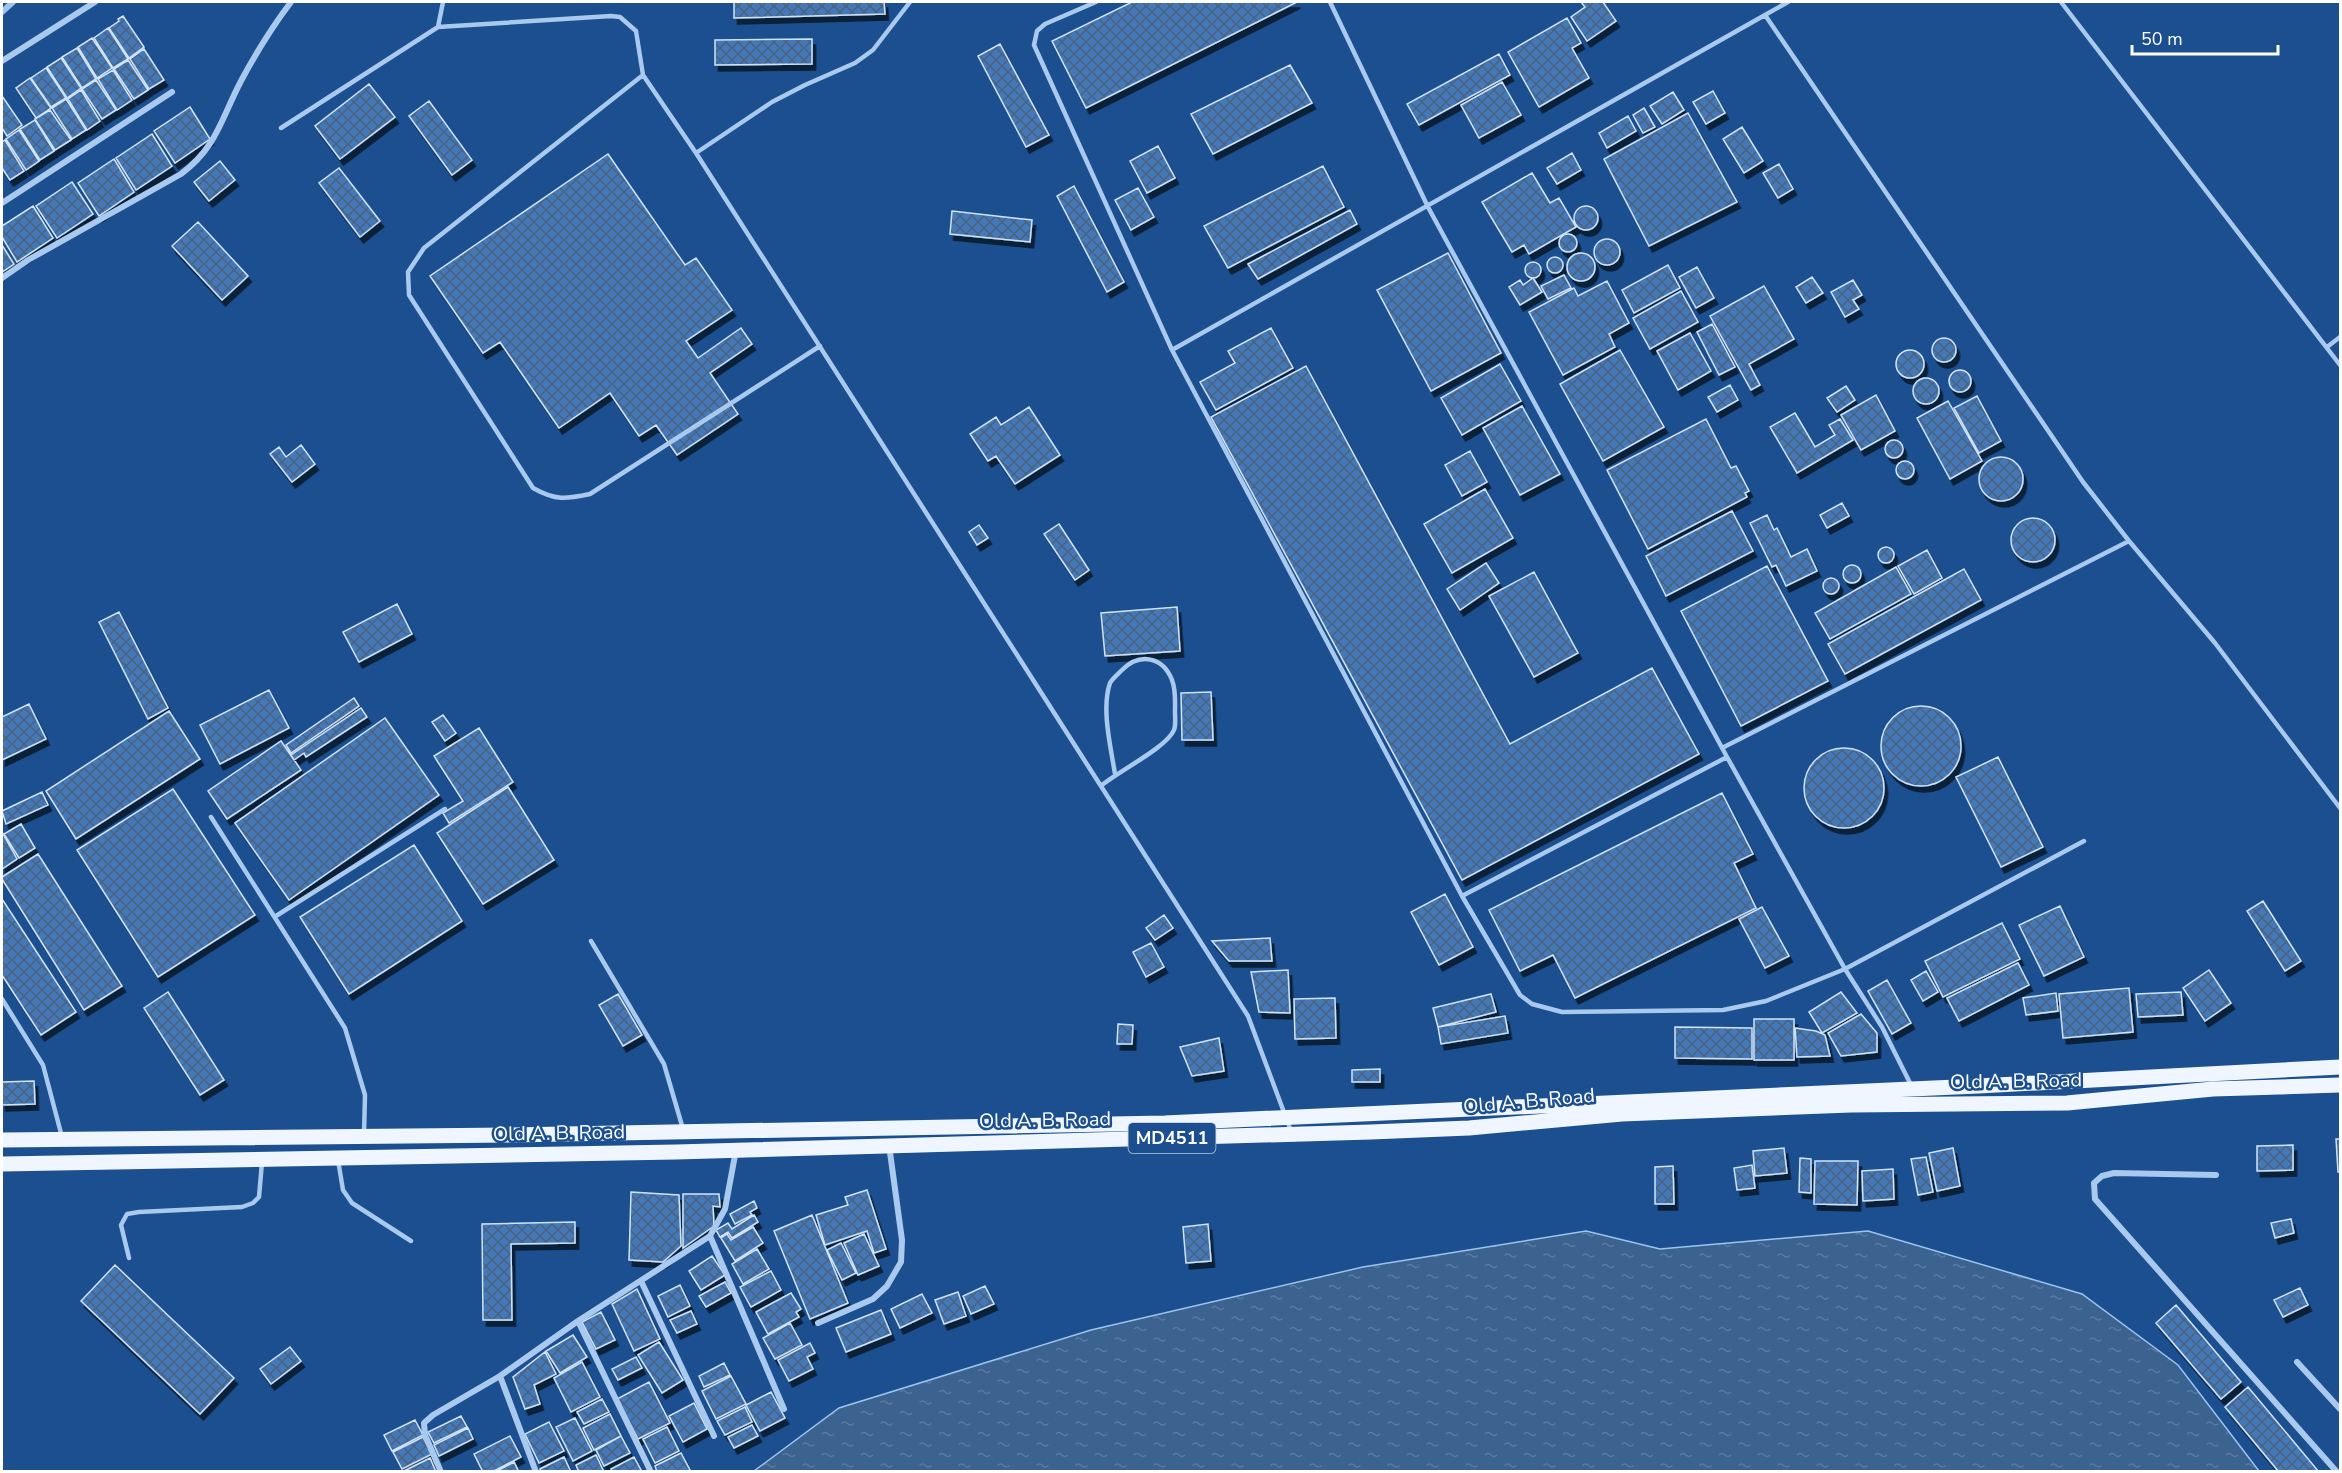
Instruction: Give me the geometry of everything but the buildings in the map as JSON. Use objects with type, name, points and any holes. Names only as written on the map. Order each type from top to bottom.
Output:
[{"type":"main road","name":"Old A. B. Road","points":[[2,1140],[364,1137],[1165,1123],[2340,1067]]},
{"type":"main road","name":"Old A. B. Road","points":[[2,1164],[736,1149],[1292,1134],[1469,1128],[1622,1114],[1851,1105],[2067,1102],[2213,1089],[2340,1085]]},
{"type":"street","points":[[2,61],[95,2]]},
{"type":"street","points":[[2,278],[28,260],[181,174],[198,161],[210,146],[269,31],[291,2]]},
{"type":"street","points":[[2,202],[172,92]]},
{"type":"street","points":[[818,1323],[873,1299],[887,1286],[901,1262],[902,1240],[889,1144]]},
{"type":"street","points":[[441,1472],[425,1435],[424,1423],[433,1415],[500,1376],[710,1236],[725,1209],[736,1149]]},
{"type":"street","points":[[2216,1175],[2114,1173],[2102,1176],[2094,1183],[2095,1199],[2337,1472]]},
{"type":"street","points":[[710,1236],[784,1409]]},
{"type":"street","points":[[641,1281],[714,1436]]},
{"type":"street","points":[[578,1322],[651,1472]]},
{"type":"street","points":[[2297,1362],[2340,1409]]},
{"type":"street","points":[[500,1376],[536,1472]]},
{"type":"lane","points":[[438,27],[443,2]]},
{"type":"lane","points":[[696,153],[772,102],[855,63],[884,39],[910,2]]},
{"type":"lane","points":[[1096,2],[1045,24],[1037,31],[1034,45],[1172,350],[1462,896],[1520,995],[1533,1004],[1562,1012],[1723,1010],[1766,1001],[1845,969],[2084,841]]},
{"type":"lane","points":[[1330,2],[1428,207],[1726,757],[1845,969],[1882,1027],[1913,1089]]},
{"type":"lane","points":[[1172,350],[1788,2]]},
{"type":"lane","points":[[2061,2],[2340,365]]},
{"type":"lane","points":[[1765,15],[2083,482],[2129,541],[2215,643],[2340,808]]},
{"type":"lane","points":[[281,129],[438,27],[611,16],[620,17],[636,31],[643,75],[696,153],[1248,1016],[1292,1134]]},
{"type":"lane","points":[[643,75],[424,248],[408,272],[409,295],[533,488],[549,497],[567,499],[590,494],[820,346]]},
{"type":"lane","points":[[2327,347],[2340,337]]},
{"type":"lane","points":[[1722,748],[2129,541]]},
{"type":"lane","points":[[1102,785],[1115,774],[1167,741],[1174,730],[1175,698],[1172,681],[1162,664],[1153,658],[1140,659],[1126,666],[1110,682],[1107,722],[1115,774]]},
{"type":"lane","points":[[1462,896],[1726,757]]},
{"type":"lane","points":[[276,916],[445,809]]},
{"type":"lane","points":[[211,817],[345,1028],[365,1095],[364,1137]]},
{"type":"lane","points":[[591,941],[664,1064],[684,1132]]},
{"type":"lane","points":[[2,999],[43,1065],[62,1139]]},
{"type":"lane","points":[[338,1158],[343,1190],[352,1203],[411,1241]]},
{"type":"lane","points":[[129,1258],[121,1225],[127,1214],[242,1207],[253,1203],[259,1197],[262,1159]]},
{"type":"water","points":[[1586,1231],[1660,1249],[1868,1231],[2082,1294],[2178,1365],[2259,1471],[754,1471],[839,1408],[1091,1330],[1363,1267]]},
{"type":"waterway","points":[[2,12],[13,2]]}]
